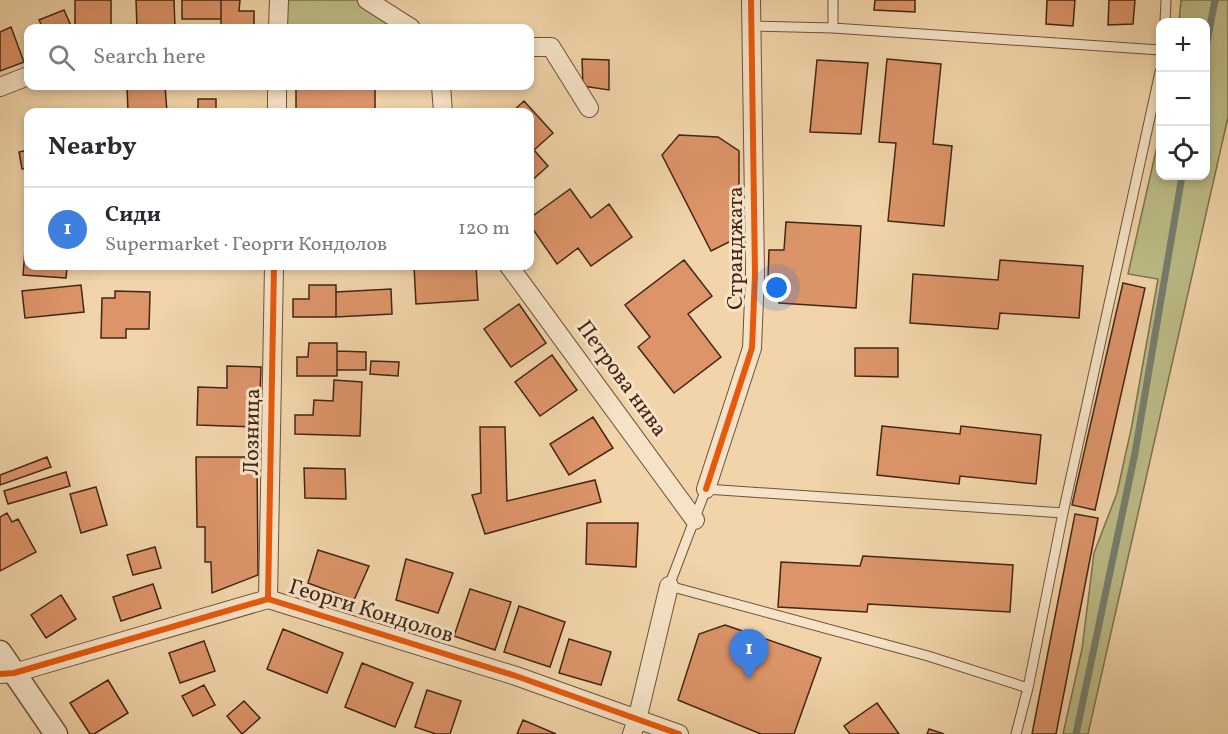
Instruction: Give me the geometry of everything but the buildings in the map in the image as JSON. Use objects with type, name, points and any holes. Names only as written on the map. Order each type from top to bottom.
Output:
[{"type":"street","points":[[278,24],[279,0]]},
{"type":"street","points":[[367,0],[405,24]]},
{"type":"street","name":"Странджата","points":[[706,489],[752,348],[755,274],[751,0]]},
{"type":"street","points":[[534,47],[550,47],[589,108]]},
{"type":"street","points":[[0,87],[24,78]]},
{"type":"street","points":[[277,90],[277,108]]},
{"type":"street","points":[[441,90],[443,108]]},
{"type":"street","name":"Лозница","points":[[268,599],[274,270]]},
{"type":"street","name":"Петрова нива","points":[[512,270],[695,520]]},
{"type":"street","points":[[635,727],[669,586]]},
{"type":"street","name":"Георги Кондолов","points":[[7,674],[268,599],[516,676],[635,727],[679,734]]},
{"type":"street","points":[[0,652],[7,674],[26,688],[56,734]]},
{"type":"lane","points":[[833,0],[833,28]]},
{"type":"lane","points":[[1166,0],[1166,18]]},
{"type":"lane","points":[[753,26],[833,28],[1156,50]]},
{"type":"lane","points":[[1016,734],[1028,688],[1063,513],[1156,94]]},
{"type":"lane","points":[[1028,688],[928,656],[669,586],[706,489],[1063,513]]},
{"type":"green space","points":[[279,0],[367,0],[405,24],[278,24]]},
{"type":"green space","points":[[1181,0],[1228,0],[1228,117],[1088,734],[1063,734],[1082,649],[1094,553],[1117,493],[1132,425],[1158,279],[1128,274],[1156,151],[1156,180],[1210,180],[1210,18],[1179,18]]},
{"type":"waterway","points":[[1210,26],[1215,0]]},
{"type":"waterway","points":[[1076,734],[1135,453],[1181,180]]},
{"type":"cycle path","points":[[706,489],[752,348],[755,274],[751,0]]},
{"type":"cycle path","points":[[268,599],[274,270]]},
{"type":"cycle path","points":[[0,674],[14,673],[268,599],[516,676],[679,734]]},
{"type":"place","name":"Сиди","points":[[749,679]]}]
